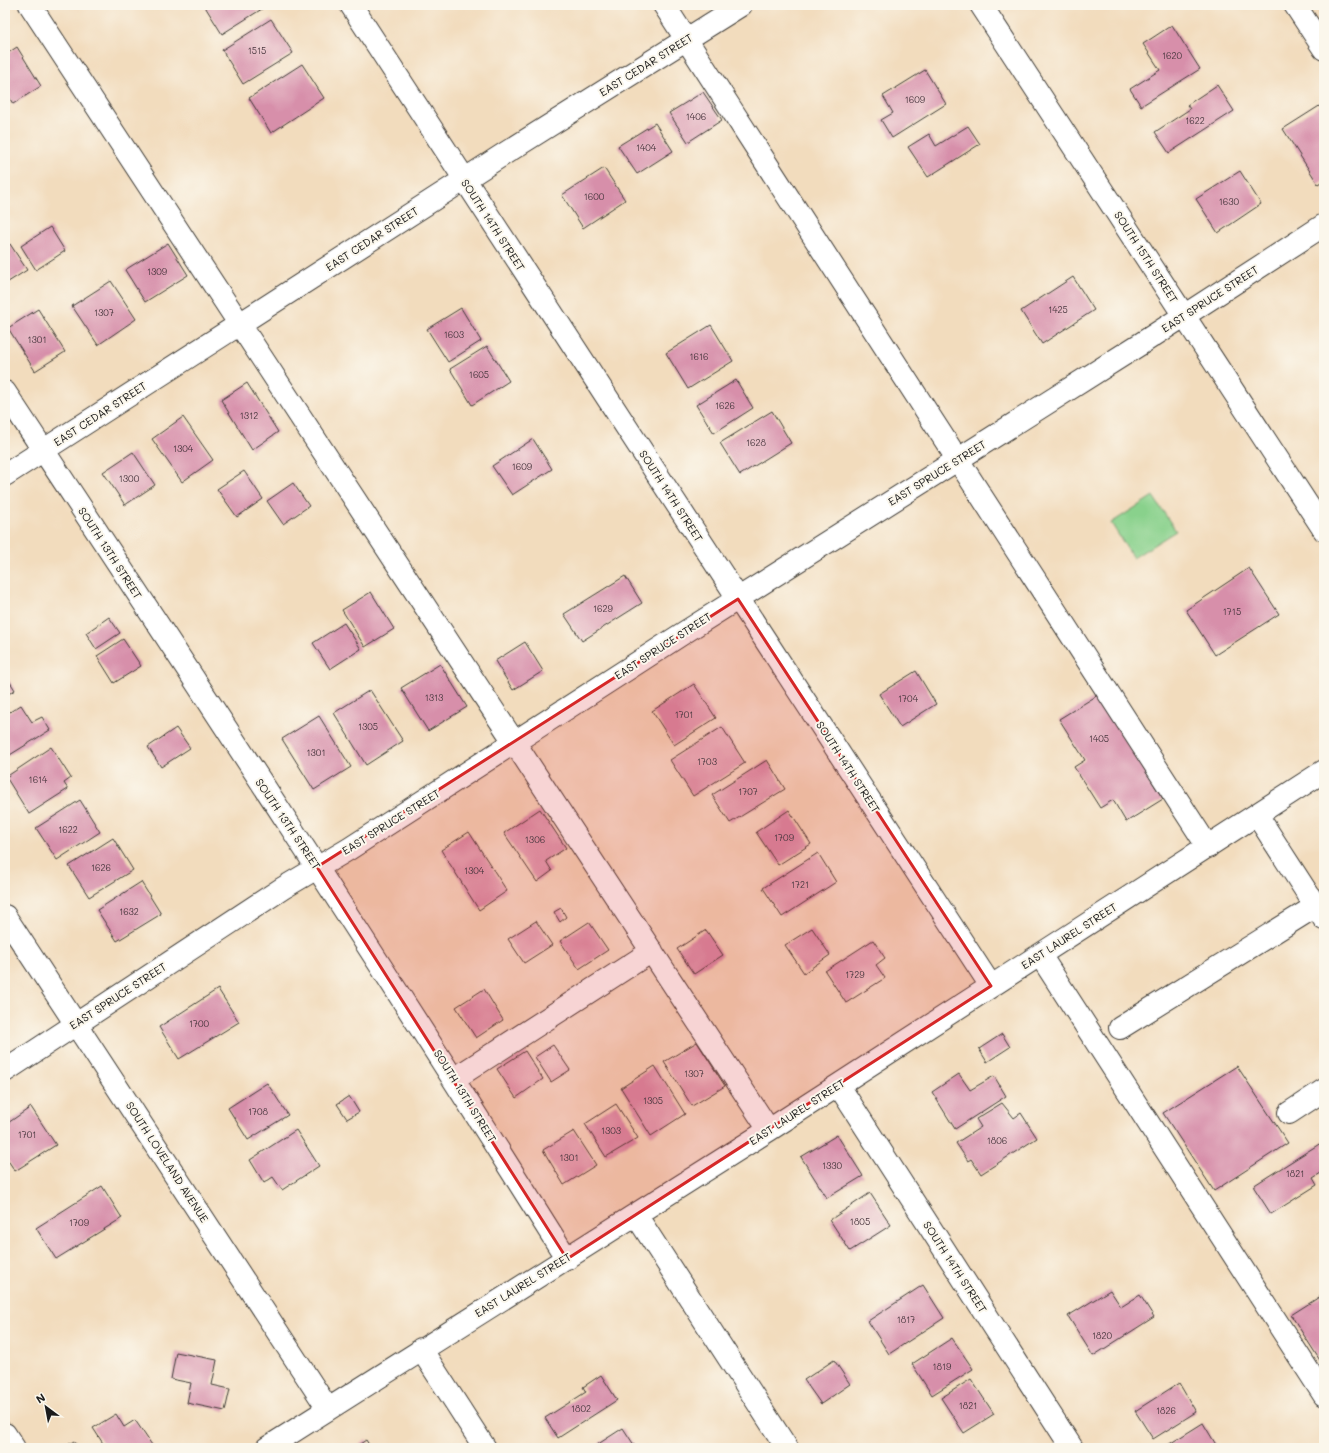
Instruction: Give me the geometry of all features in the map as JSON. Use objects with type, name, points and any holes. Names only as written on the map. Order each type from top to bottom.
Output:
[{"type":"street","points":[[30,5],[769,1130]]},
{"type":"street","name":"SOUTH 14TH STREET","points":[[351,5],[991,986]]},
{"type":"street","points":[[664,5],[959,459],[1208,847]]},
{"type":"street","name":"EAST CEDAR STREET","points":[[5,475],[464,179],[741,5]]},
{"type":"street","name":"SOUTH 15TH STREET","points":[[981,5],[1324,530]]},
{"type":"street","points":[[1295,5],[1324,49]]},
{"type":"street","name":"EAST SPRUCE STREET","points":[[5,1071],[317,867],[349,849],[738,599],[1185,316],[1324,225]]},
{"type":"street","name":"SOUTH 13TH STREET","points":[[5,392],[317,867],[454,1079],[567,1259]]},
{"type":"street","name":"EAST LAUREL STREET","points":[[267,1448],[421,1349],[567,1259],[839,1086],[1324,771]]},
{"type":"street","points":[[1120,1028],[1320,912],[1257,815]]},
{"type":"street","name":"SOUTH LOVELAND AVENUE","points":[[5,916],[328,1409]]},
{"type":"street","points":[[454,1079],[652,951]]},
{"type":"street","points":[[1040,955],[1324,1395]]},
{"type":"street","name":"SOUTH 14TH STREET","points":[[839,1086],[1072,1448]]},
{"type":"street","points":[[1289,1114],[1324,1090]]},
{"type":"street","points":[[636,1215],[787,1448]]},
{"type":"street","points":[[421,1349],[485,1448]]},
{"type":"street","points":[[5,1434],[14,1448]]},
{"type":"highlighted area","points":[[738,599],[991,986],[567,1259],[317,867]]},
{"type":"green space","points":[[1153,496],[1176,531],[1133,558],[1111,523]]},
{"type":"building","points":[[204,5],[264,5],[265,7],[222,34]]},
{"type":"building","points":[[271,19],[293,53],[243,84],[222,50]]},
{"type":"building","points":[[1172,25],[1200,69],[1141,106],[1130,89],[1160,70],[1143,44]]},
{"type":"building","points":[[17,47],[41,86],[13,104],[5,90],[5,55]]},
{"type":"building","points":[[302,64],[324,98],[271,133],[249,98]]},
{"type":"building","points":[[925,70],[946,104],[892,138],[881,120],[893,113],[883,96]]},
{"type":"building","points":[[1217,85],[1234,111],[1169,153],[1155,132],[1190,109],[1187,105]]},
{"type":"building","points":[[703,92],[722,120],[688,142],[669,113]]},
{"type":"building","points":[[1324,103],[1324,180],[1318,184],[1283,129]]},
{"type":"building","points":[[655,123],[673,151],[637,174],[618,146]]},
{"type":"building","points":[[968,126],[980,144],[928,177],[908,147],[929,134],[936,146]]},
{"type":"building","points":[[604,168],[625,200],[583,228],[562,195]]},
{"type":"building","points":[[1240,171],[1261,204],[1218,233],[1196,199]]},
{"type":"building","points":[[50,227],[65,251],[36,270],[21,246]]},
{"type":"building","points":[[168,243],[188,275],[145,302],[125,270]]},
{"type":"building","points":[[10,244],[27,270],[5,284],[5,247]]},
{"type":"building","points":[[1073,277],[1094,310],[1042,344],[1021,311]]},
{"type":"building","points":[[111,281],[136,319],[98,345],[72,306]]},
{"type":"building","points":[[461,308],[481,341],[448,362],[427,329]]},
{"type":"building","points":[[38,309],[65,352],[35,371],[8,328]]},
{"type":"building","points":[[711,325],[733,361],[688,389],[666,353]]},
{"type":"building","points":[[487,346],[509,381],[472,405],[450,369]]},
{"type":"building","points":[[736,380],[753,408],[714,433],[696,405]]},
{"type":"building","points":[[247,383],[278,432],[252,450],[221,400]]},
{"type":"building","points":[[772,411],[791,443],[740,475],[720,443]]},
{"type":"building","points":[[183,417],[213,460],[182,482],[152,439]]},
{"type":"building","points":[[533,439],[552,469],[512,495],[492,466]]},
{"type":"building","points":[[133,452],[155,485],[125,505],[103,472]]},
{"type":"building","points":[[244,471],[263,499],[237,517],[217,489]]},
{"type":"building","points":[[293,483],[309,506],[283,524],[267,501]]},
{"type":"building","points":[[1249,568],[1279,614],[1215,655],[1186,610]]},
{"type":"building","points":[[625,576],[642,603],[582,641],[564,614]]},
{"type":"building","points":[[371,592],[394,629],[365,647],[342,610]]},
{"type":"building","points":[[109,617],[120,633],[96,649],[86,633]]},
{"type":"building","points":[[344,623],[361,649],[330,669],[313,643]]},
{"type":"building","points":[[123,639],[141,666],[114,683],[97,656]]},
{"type":"building","points":[[525,642],[543,671],[513,690],[495,661]]},
{"type":"building","points":[[440,664],[467,707],[428,731],[401,688]]},
{"type":"building","points":[[916,671],[936,704],[900,727],[879,694]]},
{"type":"building","points":[[5,674],[15,690],[5,696]]},
{"type":"building","points":[[694,684],[716,718],[674,745],[652,711]]},
{"type":"building","points":[[370,690],[403,741],[366,765],[334,713]]},
{"type":"building","points":[[1098,695],[1163,799],[1126,822],[1113,800],[1100,808],[1074,767],[1085,760],[1059,719]]},
{"type":"building","points":[[21,705],[32,722],[42,717],[50,730],[5,758],[5,715]]},
{"type":"building","points":[[319,716],[351,767],[314,790],[282,739]]},
{"type":"building","points":[[722,727],[745,763],[693,796],[670,760]]},
{"type":"building","points":[[176,728],[190,748],[161,767],[148,747]]},
{"type":"building","points":[[51,747],[71,778],[64,783],[68,789],[29,814],[6,777]]},
{"type":"building","points":[[767,760],[785,789],[730,823],[712,795]]},
{"type":"building","points":[[80,800],[100,832],[57,860],[36,828]]},
{"type":"building","points":[[540,809],[566,848],[546,861],[552,871],[537,882],[504,833]]},
{"type":"building","points":[[789,810],[811,844],[778,865],[756,832]]},
{"type":"building","points":[[469,832],[507,891],[479,910],[441,850]]},
{"type":"building","points":[[113,838],[133,870],[89,897],[69,866]]},
{"type":"building","points":[[818,853],[836,882],[782,917],[763,888]]},
{"type":"building","points":[[141,882],[161,914],[117,941],[97,910]]},
{"type":"building","points":[[561,908],[566,917],[560,922],[554,912]]},
{"type":"building","points":[[536,921],[552,945],[524,963],[508,939]]},
{"type":"building","points":[[589,922],[608,950],[579,969],[560,941]]},
{"type":"building","points":[[812,928],[830,955],[804,973],[785,945]]},
{"type":"building","points":[[706,930],[723,955],[694,974],[677,949]]},
{"type":"building","points":[[873,940],[885,958],[876,965],[885,978],[846,1003],[825,971]]},
{"type":"building","points":[[218,989],[239,1022],[179,1059],[159,1027]]},
{"type":"building","points":[[484,989],[503,1020],[476,1038],[456,1007]]},
{"type":"building","points":[[1002,1034],[1010,1047],[987,1062],[979,1049]]},
{"type":"building","points":[[697,1042],[725,1086],[692,1106],[664,1062]]},
{"type":"building","points":[[553,1045],[570,1070],[551,1082],[535,1057]]},
{"type":"building","points":[[525,1051],[543,1079],[516,1098],[497,1069]]},
{"type":"building","points":[[655,1066],[685,1114],[651,1136],[621,1088]]},
{"type":"building","points":[[1237,1066],[1288,1143],[1214,1191],[1163,1113]]},
{"type":"building","points":[[959,1074],[970,1090],[994,1076],[1006,1096],[955,1129],[932,1092]]},
{"type":"building","points":[[267,1083],[288,1115],[248,1140],[228,1108]]},
{"type":"building","points":[[349,1096],[359,1112],[347,1119],[337,1104]]},
{"type":"building","points":[[1002,1103],[1014,1118],[1021,1113],[1037,1138],[981,1174],[971,1159],[968,1161],[956,1143],[981,1127],[976,1119]]},
{"type":"building","points":[[616,1104],[638,1138],[606,1157],[585,1124]]},
{"type":"building","points":[[31,1107],[56,1145],[15,1171],[5,1156],[5,1125]]},
{"type":"building","points":[[296,1130],[319,1166],[282,1190],[273,1177],[264,1183],[250,1160]]},
{"type":"building","points":[[574,1131],[596,1165],[564,1185],[543,1150]]},
{"type":"building","points":[[837,1135],[863,1176],[827,1198],[801,1157]]},
{"type":"building","points":[[1324,1141],[1324,1171],[1313,1178],[1317,1185],[1271,1214],[1253,1186]]},
{"type":"building","points":[[102,1186],[122,1218],[56,1259],[36,1228]]},
{"type":"building","points":[[870,1193],[891,1225],[850,1251],[830,1220]]},
{"type":"building","points":[[923,1285],[944,1318],[889,1354],[868,1321]]},
{"type":"building","points":[[1110,1290],[1121,1307],[1140,1295],[1154,1317],[1093,1356],[1068,1316]]},
{"type":"building","points":[[1324,1294],[1324,1360],[1321,1362],[1291,1315]]},
{"type":"building","points":[[952,1338],[973,1369],[932,1395],[912,1364]]},
{"type":"building","points":[[176,1352],[217,1360],[212,1385],[230,1389],[225,1411],[187,1403],[191,1383],[171,1379]]},
{"type":"building","points":[[834,1360],[850,1384],[821,1404],[804,1380]]},
{"type":"building","points":[[601,1375],[617,1400],[558,1438],[545,1418],[586,1392],[583,1387]]},
{"type":"building","points":[[971,1379],[994,1414],[964,1433],[941,1398]]},
{"type":"building","points":[[1179,1383],[1196,1412],[1153,1439],[1135,1411]]},
{"type":"building","points":[[116,1414],[124,1427],[135,1420],[154,1448],[106,1448],[93,1428]]},
{"type":"building","points":[[1203,1423],[1218,1448],[1163,1448]]},
{"type":"building","points":[[623,1428],[636,1448],[592,1448]]},
{"type":"building","points":[[366,1440],[371,1448],[354,1448]]},
{"type":"building","points":[[74,1441],[79,1448],[63,1448]]}]
